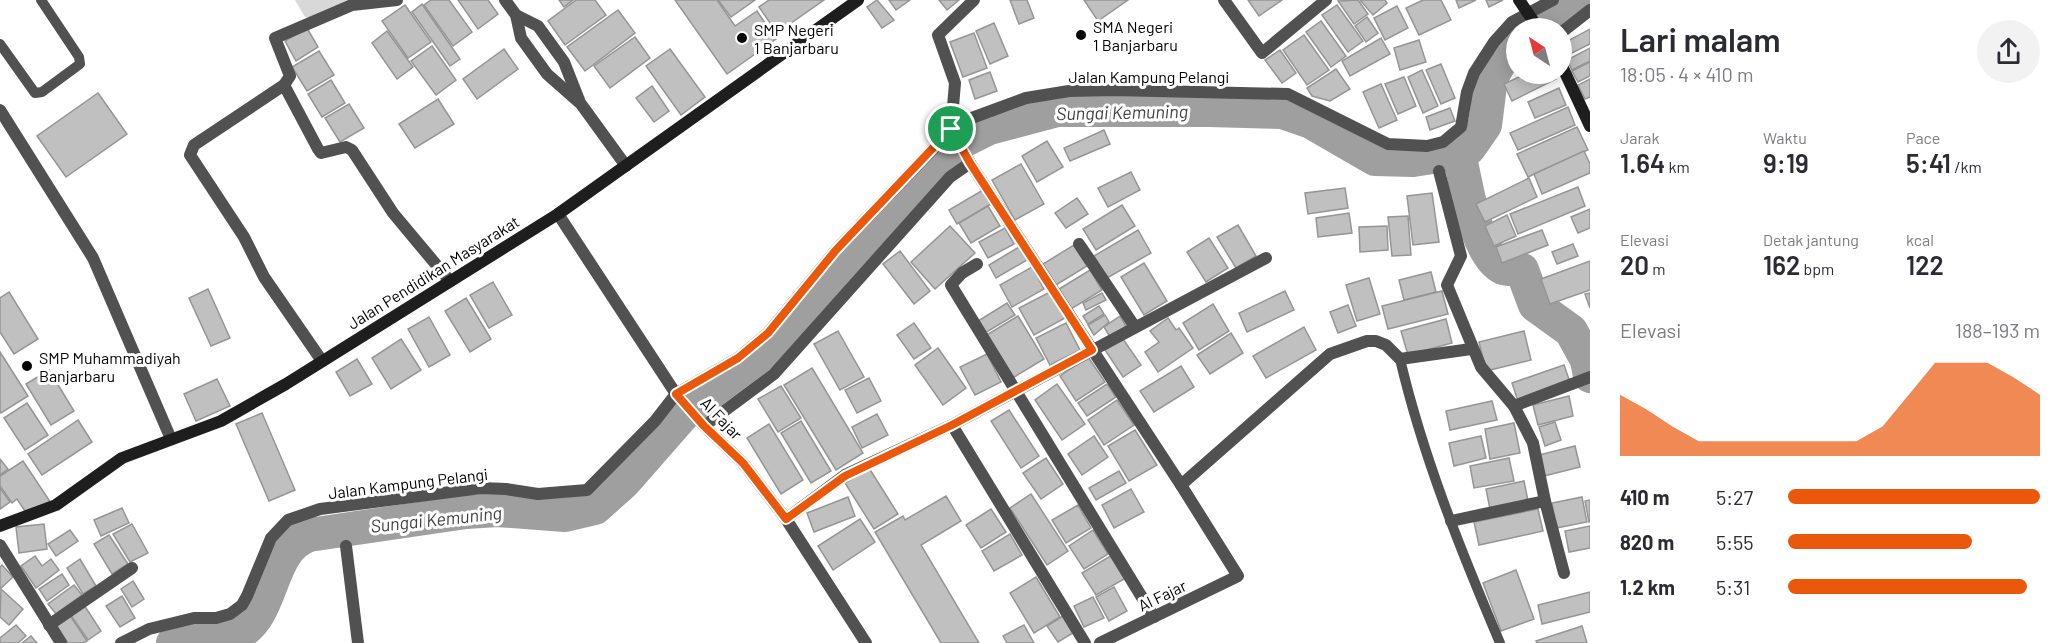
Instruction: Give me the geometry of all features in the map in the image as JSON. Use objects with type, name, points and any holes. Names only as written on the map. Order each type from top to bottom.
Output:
[{"type":"street","points":[[322,361],[264,277],[244,237],[190,155],[194,145],[284,85],[290,76],[275,38],[352,5],[388,3],[398,0]]},
{"type":"street","points":[[505,0],[516,15],[521,38],[547,74],[580,104],[626,166]]},
{"type":"street","name":"Jalan Pendidikan Masyarakat","points":[[0,526],[56,505],[122,458],[221,421],[322,361],[558,214],[858,0]]},
{"type":"street","points":[[974,0],[938,35],[956,83],[952,131],[1181,485],[1330,354],[1367,341],[1376,341],[1386,345],[1400,359],[1471,349]]},
{"type":"street","points":[[1224,0],[1262,53],[1326,0]]},
{"type":"street","points":[[1519,0],[1531,18]]},
{"type":"street","name":"Jalan Kampung Pelangi","points":[[121,643],[149,629],[194,618],[216,618],[230,614],[248,596],[271,538],[288,520],[320,509],[481,489],[506,489],[538,494],[587,490],[655,421],[677,395],[738,358],[768,333],[836,250],[952,131],[969,119],[1026,98],[1069,91],[1257,92],[1287,94],[1388,144],[1426,146],[1443,142],[1461,127],[1467,92],[1474,73],[1494,42],[1512,22],[1553,0]]},
{"type":"street","points":[[1572,24],[1590,10]]},
{"type":"street","points":[[516,15],[538,27],[564,62],[580,104]]},
{"type":"street","points":[[1570,84],[1590,126]]},
{"type":"street","points":[[284,85],[321,153],[346,147],[352,150],[393,213],[449,280]]},
{"type":"street","points":[[0,110],[93,258],[171,439]]},
{"type":"street","points":[[701,423],[774,374],[968,159]]},
{"type":"street","points":[[1439,171],[1461,256],[1447,285],[1471,349],[1481,367],[1514,406],[1533,443],[1564,573]]},
{"type":"street","name":"Al Fajar","points":[[558,214],[677,395],[701,423],[743,463],[786,519],[866,643]]},
{"type":"street","points":[[1079,244],[1135,327]]},
{"type":"street","points":[[786,519],[845,476],[952,425],[1266,258]]},
{"type":"street","points":[[977,264],[962,273],[951,285],[1154,617]]},
{"type":"street","points":[[1514,406],[1584,380]]},
{"type":"street","points":[[952,425],[1084,643]]},
{"type":"street","name":"Al Fajar","points":[[1100,643],[1238,576],[1181,485]]},
{"type":"street","points":[[1450,521],[1545,501]]},
{"type":"street","points":[[0,544],[61,643]]},
{"type":"street","points":[[346,546],[358,643]]},
{"type":"street","points":[[49,625],[132,568]]},
{"type":"lane","points":[[0,44],[35,93],[42,92],[80,64],[79,57],[41,0]]},
{"type":"lane","points":[[1400,359],[1412,411],[1450,521],[1500,643]]},
{"type":"shaded area","points":[[295,0],[351,0],[310,18],[305,17]]},
{"type":"building","points":[[431,0],[449,0],[472,32],[453,46],[424,5]]},
{"type":"building","points":[[458,0],[488,0],[498,14],[478,29]]},
{"type":"building","points":[[559,0],[573,0],[564,7]]},
{"type":"building","points":[[576,0],[595,0],[606,15],[565,45],[548,21]]},
{"type":"building","points":[[675,0],[717,0],[735,26],[757,11],[776,39],[727,74]]},
{"type":"building","points":[[718,0],[755,0],[731,17]]},
{"type":"building","points":[[769,0],[824,0],[777,33],[759,7]]},
{"type":"building","points":[[877,0],[894,20],[882,28],[867,7]]},
{"type":"building","points":[[889,0],[910,0],[896,10]]},
{"type":"building","points":[[939,0],[959,0],[947,10]]},
{"type":"building","points":[[1010,0],[1027,0],[1034,18],[1019,24]]},
{"type":"building","points":[[1084,0],[1128,0],[1098,21]]},
{"type":"building","points":[[1248,0],[1282,0],[1259,16]]},
{"type":"building","points":[[1358,0],[1368,14],[1354,24],[1338,1]]},
{"type":"building","points":[[1360,0],[1385,0],[1387,3],[1373,15]]},
{"type":"building","points":[[1423,0],[1441,0],[1451,20],[1419,35],[1406,8]]},
{"type":"building","points":[[1456,0],[1476,0],[1459,8]]},
{"type":"building","points":[[1486,0],[1503,0],[1489,7]]},
{"type":"building","points":[[422,4],[460,59],[450,66],[412,12]]},
{"type":"building","points":[[405,5],[431,42],[408,58],[382,21]]},
{"type":"building","points":[[1337,5],[1363,41],[1348,52],[1322,15]]},
{"type":"building","points":[[1397,6],[1408,28],[1385,40],[1374,18]]},
{"type":"building","points":[[618,10],[635,33],[585,71],[567,47]]},
{"type":"building","points":[[1367,17],[1378,33],[1366,42],[1355,26]]},
{"type":"building","points":[[1321,21],[1346,56],[1331,67],[1306,32]]},
{"type":"building","points":[[994,23],[1008,56],[990,64],[976,31]]},
{"type":"building","points":[[307,28],[318,47],[296,61],[285,41]]},
{"type":"building","points":[[1590,29],[1590,44],[1572,53],[1572,39]]},
{"type":"building","points":[[387,31],[413,67],[397,79],[372,43]]},
{"type":"building","points":[[974,33],[987,68],[963,77],[950,42]]},
{"type":"building","points":[[1304,35],[1329,70],[1307,85],[1283,50]]},
{"type":"building","points":[[635,37],[650,58],[610,88],[594,66]]},
{"type":"building","points":[[1381,38],[1390,54],[1350,76],[1342,61]]},
{"type":"building","points":[[1419,40],[1426,62],[1400,70],[1394,48]]},
{"type":"building","points":[[432,46],[456,80],[436,95],[411,61]]},
{"type":"building","points":[[1590,48],[1590,61],[1572,70],[1572,57]]},
{"type":"building","points":[[504,49],[518,69],[477,99],[463,79]]},
{"type":"building","points":[[670,49],[705,97],[681,115],[646,66]]},
{"type":"building","points":[[1280,50],[1296,73],[1282,83],[1265,60]]},
{"type":"building","points":[[319,51],[334,75],[307,91],[292,67]]},
{"type":"building","points":[[1590,62],[1590,76],[1578,82],[1572,71]]},
{"type":"building","points":[[1441,64],[1455,98],[1441,104],[1426,70]]},
{"type":"building","points":[[1336,69],[1350,89],[1330,101],[1312,96],[1307,88]]},
{"type":"building","points":[[1422,70],[1438,106],[1423,113],[1408,77]]},
{"type":"building","points":[[990,72],[997,91],[975,99],[969,80]]},
{"type":"building","points":[[1404,77],[1416,106],[1398,114],[1385,84]]},
{"type":"building","points":[[1590,79],[1590,97],[1585,99],[1578,85]]},
{"type":"building","points":[[331,80],[345,103],[322,117],[308,94]]},
{"type":"building","points":[[1506,83],[1546,84],[1512,101],[1504,84]]},
{"type":"building","points":[[1381,84],[1397,120],[1379,128],[1363,92]]},
{"type":"building","points":[[652,86],[669,111],[654,122],[636,98]]},
{"type":"building","points":[[1559,88],[1566,105],[1535,118],[1528,102]]},
{"type":"building","points":[[98,93],[127,134],[66,177],[37,136]]},
{"type":"building","points":[[438,99],[454,124],[415,148],[399,124]]},
{"type":"building","points":[[349,104],[364,128],[340,142],[325,118]]},
{"type":"building","points":[[1568,107],[1575,125],[1518,150],[1510,133]]},
{"type":"building","points":[[1450,108],[1455,121],[1430,130],[1426,117]]},
{"type":"building","points":[[1577,127],[1588,150],[1528,177],[1517,154]]},
{"type":"building","points":[[1104,130],[1110,144],[1070,161],[1064,148]]},
{"type":"building","points":[[1047,141],[1063,167],[1037,182],[1022,156]]},
{"type":"building","points":[[1584,151],[1590,164],[1590,173],[1542,194],[1534,174]]},
{"type":"building","points":[[1021,164],[1044,204],[1015,220],[992,180]]},
{"type":"building","points":[[1131,172],[1140,190],[1108,207],[1098,188]]},
{"type":"building","points":[[1529,178],[1537,197],[1485,222],[1476,204]]},
{"type":"building","points":[[1578,187],[1585,206],[1518,234],[1510,214]]},
{"type":"building","points":[[1345,188],[1348,208],[1308,214],[1305,193]]},
{"type":"building","points":[[983,190],[991,204],[957,224],[949,210]]},
{"type":"building","points":[[1432,193],[1439,242],[1413,245],[1407,196]]},
{"type":"building","points":[[1077,198],[1088,214],[1066,228],[1055,213]]},
{"type":"building","points":[[1122,205],[1135,226],[1096,250],[1083,229]]},
{"type":"building","points":[[988,206],[1000,226],[971,243],[959,223]]},
{"type":"building","points":[[1590,209],[1590,228],[1578,233],[1571,217]]},
{"type":"building","points":[[1349,213],[1352,233],[1318,237],[1316,218]]},
{"type":"building","points":[[1507,215],[1516,236],[1494,246],[1485,226]]},
{"type":"building","points":[[1408,216],[1411,255],[1392,256],[1388,217]]},
{"type":"building","points":[[1238,225],[1256,256],[1236,268],[1217,237]]},
{"type":"building","points":[[950,226],[975,253],[935,289],[911,262]]},
{"type":"building","points":[[1387,226],[1388,250],[1360,252],[1359,227]]},
{"type":"building","points":[[1005,228],[1014,244],[988,258],[979,242]]},
{"type":"building","points":[[1138,230],[1151,253],[1107,278],[1094,256]]},
{"type":"building","points":[[1542,230],[1548,245],[1502,263],[1496,247]]},
{"type":"building","points":[[1209,238],[1228,268],[1206,282],[1187,252]]},
{"type":"building","points":[[1573,244],[1578,256],[1557,264],[1552,252]]},
{"type":"building","points":[[1074,245],[1087,266],[1056,285],[1043,264]]},
{"type":"building","points":[[1019,247],[1027,260],[996,278],[989,265]]},
{"type":"building","points":[[900,251],[930,291],[914,304],[883,264]]},
{"type":"building","points":[[1590,261],[1590,290],[1550,304],[1541,279]]},
{"type":"building","points":[[1144,263],[1167,301],[1144,315],[1121,277]]},
{"type":"building","points":[[1032,267],[1044,289],[1012,307],[1000,285]]},
{"type":"building","points":[[1090,270],[1102,290],[1071,309],[1059,289]]},
{"type":"building","points":[[1431,272],[1436,292],[1404,300],[1399,280]]},
{"type":"building","points":[[1369,278],[1380,314],[1357,321],[1346,285]]},
{"type":"building","points":[[493,282],[512,315],[489,328],[470,295]]},
{"type":"building","points":[[208,289],[230,338],[211,346],[189,298]]},
{"type":"building","points":[[1285,291],[1294,310],[1247,332],[1239,313]]},
{"type":"building","points":[[1442,291],[1448,314],[1388,329],[1382,306]]},
{"type":"building","points":[[9,292],[38,339],[14,354],[0,332],[0,298]]},
{"type":"building","points":[[1050,292],[1065,318],[1034,335],[1019,308]]},
{"type":"building","points":[[1102,293],[1106,300],[1086,310],[1083,303]]},
{"type":"building","points":[[1590,293],[1590,308],[1585,294]]},
{"type":"building","points":[[466,298],[491,339],[470,352],[445,311]]},
{"type":"building","points":[[1007,303],[1015,315],[985,333],[978,321]]},
{"type":"building","points":[[1213,304],[1229,331],[1199,350],[1183,323]]},
{"type":"building","points":[[1348,305],[1356,326],[1338,333],[1330,312]]},
{"type":"building","points":[[1099,306],[1104,314],[1088,324],[1083,316]]},
{"type":"building","points":[[1105,315],[1109,322],[1094,335],[1088,325]]},
{"type":"building","points":[[1018,316],[1044,359],[1011,379],[985,336]]},
{"type":"building","points":[[1120,316],[1126,326],[1110,337],[1104,327]]},
{"type":"building","points":[[429,317],[450,355],[429,367],[408,329]]},
{"type":"building","points":[[1168,318],[1176,330],[1179,328],[1193,348],[1158,372],[1145,352],[1159,342],[1150,331]]},
{"type":"building","points":[[1446,319],[1452,343],[1408,355],[1401,331]]},
{"type":"building","points":[[914,323],[931,348],[914,359],[897,335]]},
{"type":"building","points":[[1066,323],[1080,350],[1050,365],[1036,338]]},
{"type":"building","points":[[1304,327],[1316,350],[1266,378],[1253,356]]},
{"type":"building","points":[[838,331],[864,377],[840,390],[814,344]]},
{"type":"building","points":[[1524,331],[1531,360],[1486,371],[1479,342]]},
{"type":"building","points":[[1231,333],[1243,353],[1210,374],[1197,355]]},
{"type":"building","points":[[401,339],[421,370],[391,389],[372,358]]},
{"type":"building","points":[[1123,339],[1141,365],[1123,377],[1105,350]]},
{"type":"building","points":[[938,348],[966,388],[943,405],[915,365]]},
{"type":"building","points":[[0,352],[28,396],[1,413],[0,411]]},
{"type":"building","points":[[987,354],[1001,382],[975,395],[960,367]]},
{"type":"building","points":[[1088,357],[1105,382],[1076,401],[1060,376]]},
{"type":"building","points":[[357,359],[372,384],[350,396],[336,372]]},
{"type":"building","points":[[1564,365],[1570,382],[1518,401],[1512,383]]},
{"type":"building","points":[[1181,366],[1194,387],[1154,412],[1140,391]]},
{"type":"building","points":[[812,368],[863,453],[836,470],[784,385]]},
{"type":"building","points":[[49,370],[74,411],[51,425],[26,384]]},
{"type":"building","points":[[869,378],[881,401],[857,413],[845,390]]},
{"type":"building","points":[[217,379],[230,406],[196,421],[184,394]]},
{"type":"building","points":[[1057,384],[1085,424],[1062,440],[1035,400]]},
{"type":"building","points":[[1107,384],[1116,397],[1087,416],[1078,403]]},
{"type":"building","points":[[781,386],[801,418],[778,432],[758,399]]},
{"type":"building","points":[[1569,396],[1573,416],[1538,425],[1533,405]]},
{"type":"building","points":[[1117,400],[1134,425],[1104,445],[1088,420]]},
{"type":"building","points":[[1492,401],[1497,420],[1450,430],[1446,411]]},
{"type":"building","points":[[27,403],[48,435],[25,450],[4,418]]},
{"type":"building","points":[[1009,410],[1039,456],[1021,468],[991,421]]},
{"type":"building","points":[[262,413],[295,490],[269,501],[236,424]]},
{"type":"building","points":[[877,414],[888,435],[862,448],[852,427]]},
{"type":"building","points":[[78,420],[92,442],[42,475],[28,454]]},
{"type":"building","points":[[801,421],[831,471],[811,483],[781,433]]},
{"type":"building","points":[[1555,422],[1561,440],[1545,446],[1539,427]]},
{"type":"building","points":[[1514,423],[1520,453],[1490,459],[1485,429]]},
{"type":"building","points":[[769,424],[803,480],[781,494],[747,438]]},
{"type":"building","points":[[1135,430],[1157,465],[1129,481],[1108,446]]},
{"type":"building","points":[[1094,436],[1108,457],[1082,475],[1068,454]]},
{"type":"building","points":[[1481,436],[1486,458],[1454,466],[1449,443]]},
{"type":"building","points":[[1575,446],[1580,467],[1544,476],[1539,455]]},
{"type":"building","points":[[1046,458],[1063,484],[1041,499],[1023,473]]},
{"type":"building","points":[[1509,458],[1514,481],[1474,488],[1470,466]]},
{"type":"building","points":[[0,459],[8,469],[0,475]]},
{"type":"building","points":[[23,461],[51,503],[25,511],[17,499],[12,503],[0,486],[0,476]]},
{"type":"building","points":[[869,468],[898,514],[874,529],[845,483]]},
{"type":"building","points":[[1119,471],[1126,483],[1096,500],[1089,488]]},
{"type":"building","points":[[1524,481],[1528,501],[1490,509],[1486,489]]},
{"type":"building","points":[[0,488],[10,502],[0,509]]},
{"type":"building","points":[[1131,489],[1144,512],[1114,528],[1102,505]]},
{"type":"building","points":[[1031,494],[1068,551],[1047,565],[1010,508]]},
{"type":"building","points":[[946,496],[961,521],[921,545],[979,643],[941,643],[875,532],[903,516],[905,520]]},
{"type":"building","points":[[848,497],[855,516],[814,532],[807,513]]},
{"type":"building","points":[[1582,497],[1587,522],[1556,528],[1552,503]]},
{"type":"building","points":[[1590,500],[1590,521],[1589,522],[1585,501]]},
{"type":"building","points":[[1078,505],[1091,528],[1066,543],[1052,520]]},
{"type":"building","points":[[122,508],[129,523],[101,536],[94,520]]},
{"type":"building","points":[[991,509],[1006,532],[981,548],[966,525]]},
{"type":"building","points":[[1538,509],[1543,531],[1479,545],[1474,522]]},
{"type":"building","points":[[860,519],[875,542],[833,570],[818,546]]},
{"type":"building","points":[[44,524],[47,549],[19,553],[16,527]]},
{"type":"building","points":[[132,524],[148,553],[130,562],[113,534]]},
{"type":"building","points":[[1590,526],[1590,548],[1569,552],[1565,531]]},
{"type":"building","points":[[70,530],[78,541],[56,556],[48,544]]},
{"type":"building","points":[[1093,530],[1108,554],[1084,569],[1069,546]]},
{"type":"building","points":[[1010,534],[1022,555],[994,571],[982,551]]},
{"type":"building","points":[[109,535],[128,564],[112,574],[94,544]]},
{"type":"building","points":[[1112,555],[1126,578],[1096,595],[1082,573]]},
{"type":"building","points":[[35,556],[42,566],[51,559],[59,570],[36,588],[21,566]]},
{"type":"building","points":[[80,559],[96,586],[83,594],[67,568]]},
{"type":"building","points":[[2,565],[13,577],[0,589],[0,567]]},
{"type":"building","points":[[1516,570],[1534,619],[1501,631],[1483,583]]},
{"type":"building","points":[[62,574],[69,585],[47,601],[39,589]]},
{"type":"building","points":[[1036,577],[1060,617],[1034,633],[1010,593]]},
{"type":"building","points":[[133,581],[144,599],[132,607],[121,589]]},
{"type":"building","points":[[74,585],[82,595],[56,614],[48,604]]},
{"type":"building","points":[[1114,587],[1127,611],[1109,621],[1096,597]]},
{"type":"building","points":[[1,589],[23,609],[9,625],[0,617]]},
{"type":"building","points":[[1590,592],[1590,612],[1542,624],[1538,605]]},
{"type":"building","points":[[122,596],[135,618],[120,627],[106,606]]},
{"type":"building","points":[[1093,597],[1104,618],[1084,627],[1074,606]]},
{"type":"building","points":[[84,605],[101,631],[88,640],[70,614]]},
{"type":"building","points":[[69,614],[87,641],[68,643],[55,623]]},
{"type":"building","points":[[1063,616],[1073,633],[1058,642],[1047,626]]},
{"type":"building","points":[[16,625],[26,636],[18,643],[0,643],[0,638]]},
{"type":"building","points":[[1024,625],[1034,643],[1007,643],[1003,636]]},
{"type":"building","points":[[1582,626],[1587,643],[1537,643],[1536,641]]},
{"type":"building","points":[[31,636],[37,643],[22,643]]},
{"type":"waterway","name":"Sungai Kemuning","points":[[1551,18],[1583,0]]},
{"type":"waterway","name":"Sungai Kemuning","points":[[173,643],[231,637],[250,625],[259,612],[286,554],[295,542],[309,535],[466,512],[497,510],[565,515],[595,508],[624,482],[688,409],[776,344],[884,217],[955,145],[989,128],[1057,110],[1282,112],[1311,122],[1375,159],[1413,160],[1459,153],[1469,148],[1485,125],[1491,78],[1506,52]]},
{"type":"waterway","points":[[1459,153],[1473,216],[1485,248],[1493,260],[1503,268],[1522,270],[1535,305],[1571,331],[1587,360],[1590,376]]},
{"type":"place","name":"SMA Negeri 1 Banjarbaru","points":[[1081,35]]},
{"type":"place","name":"SMP Negeri 1 Banjarbaru","points":[[742,38]]},
{"type":"place","name":"SMP Muhammadiyah Banjarbaru","points":[[27,366]]},
{"type":"route","points":[[951,129],[970,163],[1092,350],[952,425],[845,476],[786,519],[743,463],[704,426],[676,394],[738,358],[768,333],[836,250],[951,129]]}]
